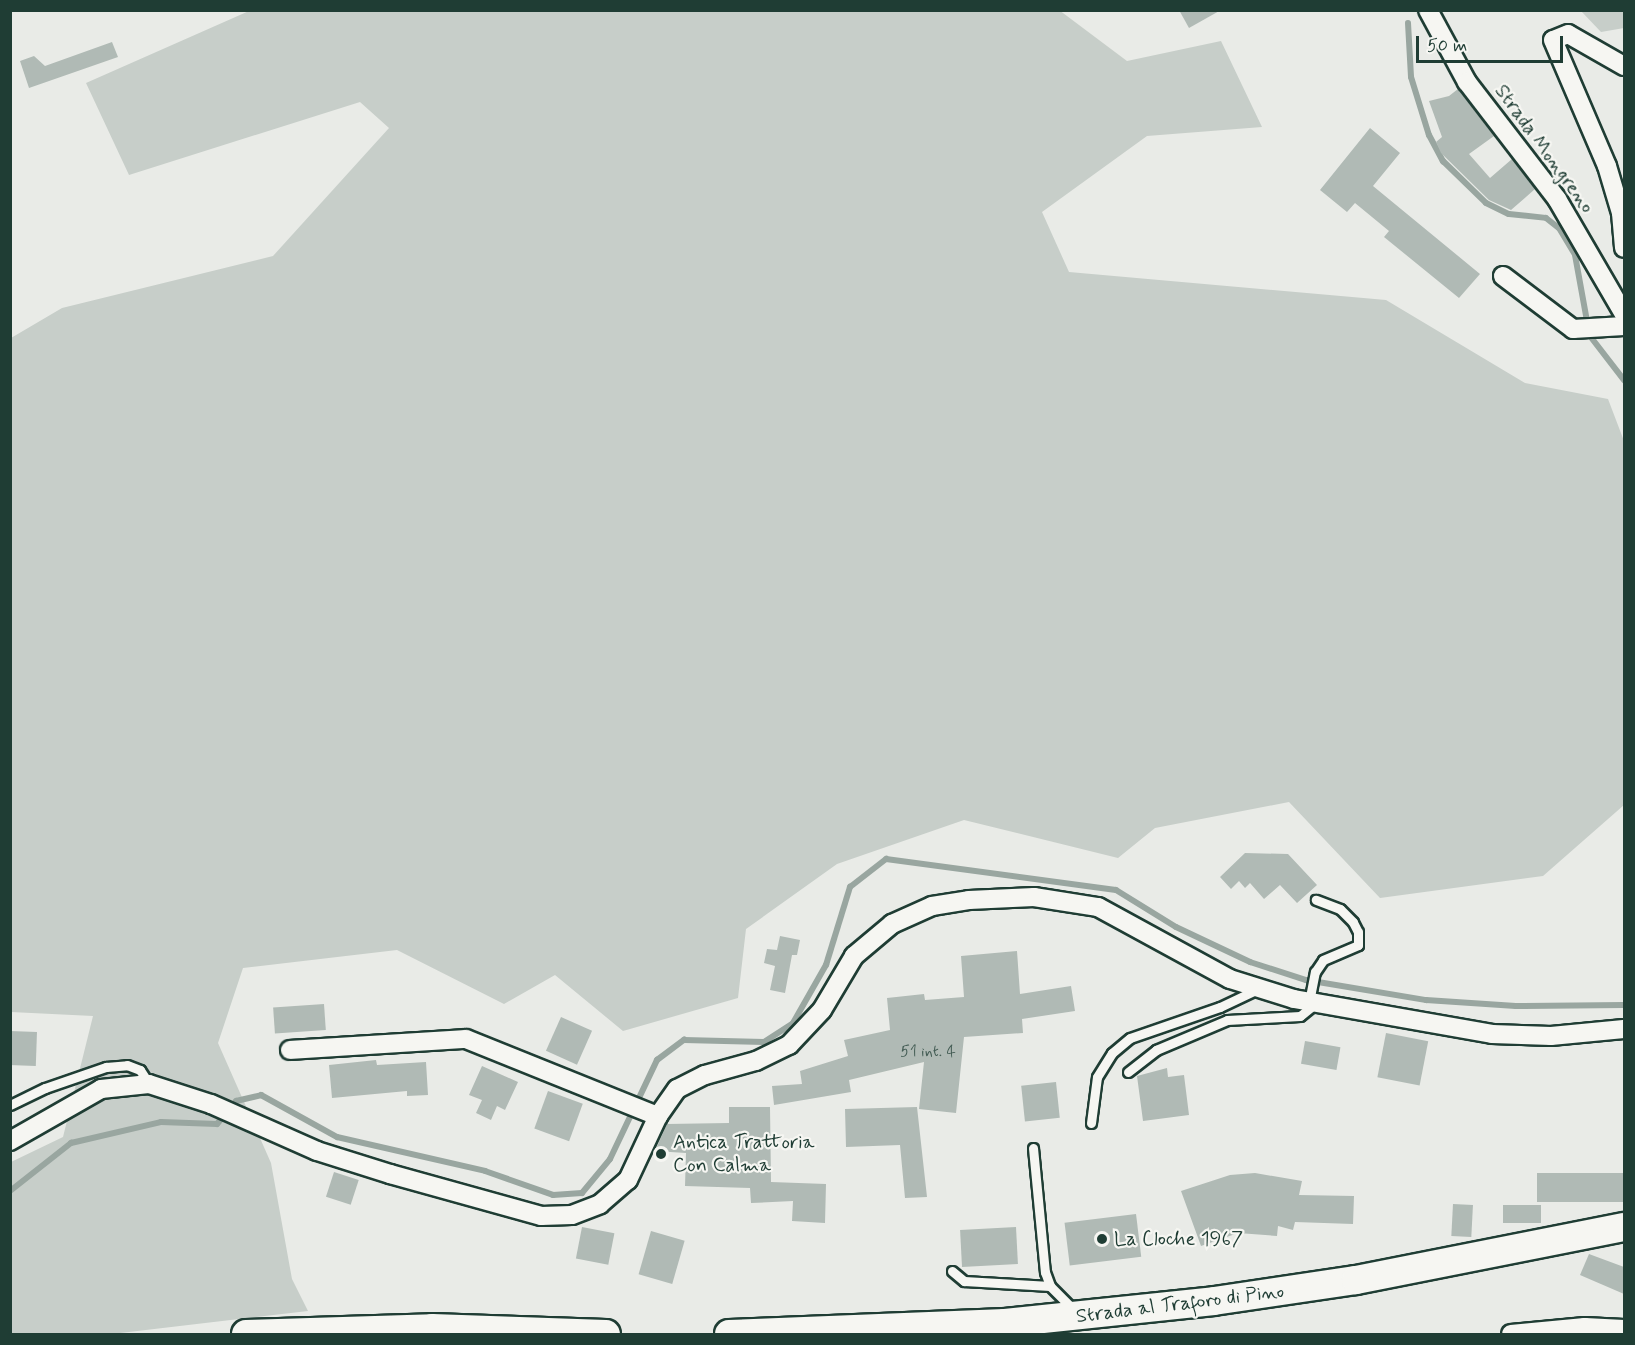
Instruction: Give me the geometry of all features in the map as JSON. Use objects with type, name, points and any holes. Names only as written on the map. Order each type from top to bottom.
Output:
[{"type":"main road","name":"Strada al Traforo di Pino","points":[[729,1335],[914,1329],[1082,1316],[1304,1288],[1624,1227]]},
{"type":"main road","points":[[246,1335],[350,1332],[606,1335]]},
{"type":"street","name":"Strada Mongreno","points":[[1428,10],[1467,82],[1557,199],[1624,314]]},
{"type":"street","name":"Strada Mongreno","points":[[1624,66],[1568,34],[1553,40],[1607,166],[1622,213],[1624,248]]},
{"type":"street","points":[[1503,276],[1573,329],[1624,326]]},
{"type":"street","points":[[10,1141],[101,1089],[149,1084],[211,1104],[328,1154],[541,1216],[572,1215],[600,1204],[628,1180],[655,1114],[677,1089],[705,1075],[756,1061],[789,1045],[822,1010],[854,956],[892,924],[932,906],[1034,897],[1098,907],[1230,979],[1260,988],[1492,1034],[1551,1036],[1624,1029]]},
{"type":"street","points":[[290,1050],[466,1039],[655,1114]]},
{"type":"street","points":[[1512,1335],[1585,1327],[1624,1329]]},
{"type":"lane","points":[[1128,1072],[1156,1050],[1227,1020],[1300,1016],[1312,999],[1315,972],[1323,960],[1358,945],[1358,932],[1340,909],[1316,900]]},
{"type":"lane","points":[[1091,1123],[1097,1077],[1112,1053],[1130,1038],[1220,1007],[1260,988]]},
{"type":"lane","points":[[10,1105],[45,1088],[106,1067],[127,1065],[140,1070],[149,1084]]},
{"type":"lane","points":[[1033,1148],[1045,1272],[1050,1286],[1082,1316]]},
{"type":"lane","points":[[952,1271],[964,1281],[1050,1286]]},
{"type":"shaded area","points":[[1059,10],[1127,61],[1221,41],[1262,127],[1147,136],[1042,212],[1069,272],[1386,300],[1525,383],[1608,399],[1624,441],[1624,805],[1543,876],[1380,898],[1289,802],[1155,828],[1118,858],[964,820],[837,864],[746,929],[738,998],[623,1031],[555,975],[504,1004],[397,950],[243,968],[218,1043],[271,1163],[292,1279],[308,1311],[112,1334],[11,1334],[11,1162],[63,1137],[93,1016],[11,1012],[11,338],[62,308],[273,256],[389,128],[360,102],[129,175],[86,83],[249,11]]},
{"type":"shaded area","points":[[1581,11],[1624,11],[1624,28],[1601,32]]},
{"type":"building","points":[[1179,10],[1221,10],[1189,28]]},
{"type":"building","points":[[112,42],[118,57],[29,88],[20,61],[34,56],[45,66]]},
{"type":"building","points":[[1458,89],[1494,136],[1469,154],[1490,178],[1512,159],[1535,189],[1511,210],[1489,200],[1441,153],[1436,142],[1442,137],[1429,101],[1449,96]]},
{"type":"building","points":[[1370,128],[1400,153],[1373,186],[1480,274],[1459,298],[1384,237],[1389,231],[1355,203],[1347,212],[1320,190]]},
{"type":"building","points":[[1245,853],[1288,854],[1317,885],[1297,903],[1280,885],[1264,899],[1250,883],[1245,888],[1239,881],[1231,889],[1220,877]]},
{"type":"building","points":[[780,936],[800,940],[797,955],[792,955],[785,993],[770,990],[775,966],[764,963],[767,949],[777,950]]},
{"type":"building","points":[[1017,951],[1020,994],[1071,986],[1075,1011],[1022,1019],[1023,1033],[964,1037],[956,1113],[919,1109],[924,1062],[849,1080],[851,1092],[774,1105],[772,1086],[802,1084],[800,1071],[848,1056],[844,1040],[890,1030],[887,998],[924,994],[925,1000],[964,997],[961,956]]},
{"type":"building","points":[[324,1004],[326,1030],[275,1033],[273,1008]]},
{"type":"building","points":[[561,1017],[592,1031],[577,1065],[546,1051]]},
{"type":"building","points":[[10,1031],[37,1032],[36,1066],[10,1065]]},
{"type":"building","points":[[1386,1033],[1428,1041],[1420,1085],[1377,1077]]},
{"type":"building","points":[[1305,1041],[1340,1047],[1336,1070],[1301,1064]]},
{"type":"building","points":[[376,1060],[377,1065],[426,1062],[428,1095],[407,1096],[407,1091],[332,1098],[329,1065]]},
{"type":"building","points":[[482,1066],[518,1082],[505,1110],[497,1106],[491,1120],[476,1113],[482,1100],[469,1095]]},
{"type":"building","points":[[1167,1068],[1168,1077],[1184,1075],[1189,1115],[1143,1121],[1137,1076]]},
{"type":"building","points":[[1056,1082],[1060,1118],[1025,1121],[1021,1086]]},
{"type":"building","points":[[548,1091],[583,1104],[569,1141],[534,1129]]},
{"type":"building","points":[[729,1107],[770,1107],[771,1182],[826,1184],[825,1223],[792,1221],[793,1201],[751,1203],[750,1188],[685,1186],[686,1153],[655,1151],[667,1124],[729,1123]]},
{"type":"building","points":[[917,1107],[927,1197],[905,1198],[900,1145],[846,1147],[845,1109]]},
{"type":"building","points":[[334,1172],[359,1180],[351,1205],[326,1197]]},
{"type":"building","points":[[1255,1173],[1302,1181],[1299,1195],[1354,1196],[1353,1224],[1295,1222],[1293,1230],[1278,1226],[1277,1236],[1238,1233],[1201,1246],[1181,1191],[1230,1175]]},
{"type":"building","points":[[1537,1173],[1624,1173],[1624,1202],[1537,1202]]},
{"type":"building","points":[[1453,1204],[1473,1205],[1471,1237],[1451,1236]]},
{"type":"building","points":[[1503,1205],[1541,1205],[1541,1223],[1503,1223]]},
{"type":"building","name":"La Cloche 1967","points":[[1136,1214],[1141,1257],[1070,1265],[1065,1223]]},
{"type":"building","points":[[582,1227],[614,1233],[608,1265],[576,1258]]},
{"type":"building","points":[[1016,1227],[1018,1264],[962,1267],[960,1230]]},
{"type":"building","points":[[651,1231],[685,1241],[672,1284],[639,1274]]},
{"type":"building","points":[[1589,1254],[1624,1267],[1624,1294],[1580,1275]]},
{"type":"waterway","points":[[1408,23],[1411,77],[1429,135],[1443,161],[1486,203],[1509,214],[1546,218],[1559,228],[1575,255],[1587,321]]},
{"type":"waterway","points":[[1590,336],[1624,380]]},
{"type":"waterway","points":[[10,1191],[71,1143],[161,1122],[217,1124],[236,1101],[261,1095],[337,1137],[485,1171],[553,1195],[582,1193],[610,1159],[657,1060],[684,1040],[764,1042],[793,1023],[826,965],[850,887],[886,859],[1116,890],[1176,927],[1250,962],[1306,980],[1426,1000],[1516,1006],[1624,1005]]},
{"type":"place","name":"Antica Trattoria Con Calma","points":[[661,1154]]},
{"type":"place","name":"La Cloche 1967","points":[[1102,1239]]}]
